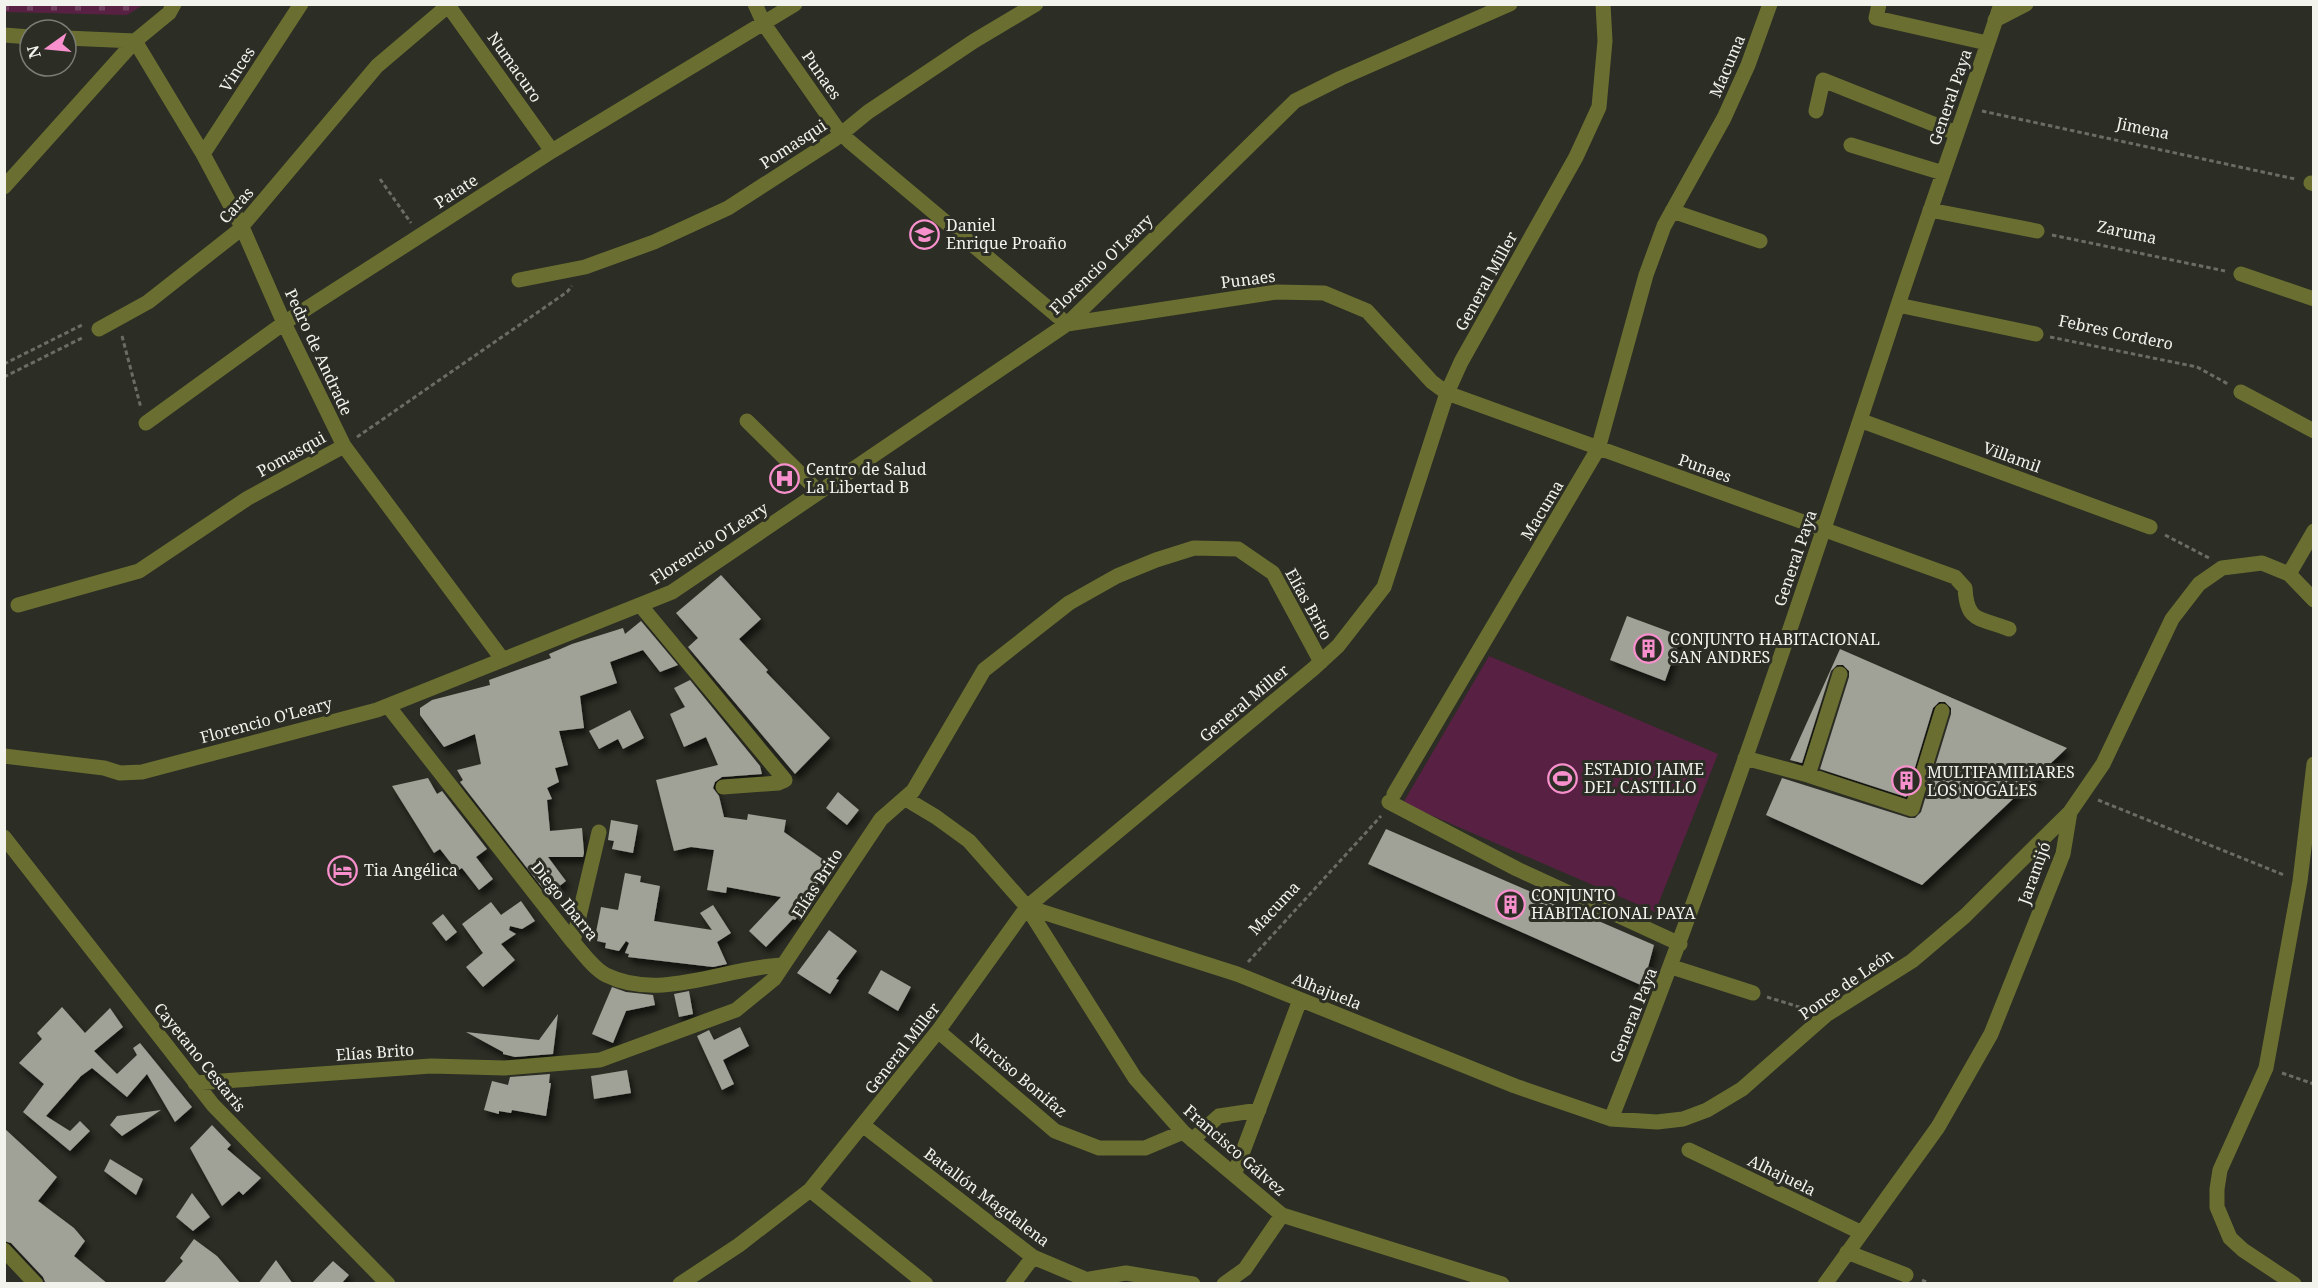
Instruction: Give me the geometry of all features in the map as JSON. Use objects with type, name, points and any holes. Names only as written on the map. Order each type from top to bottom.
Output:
[{"type":"street","points":[[4,187],[135,41],[170,13],[174,4]]},
{"type":"street","name":"Vinces","points":[[203,154],[301,4]]},
{"type":"street","name":"Punaes","points":[[755,4],[764,24],[842,133],[1067,324],[1276,292],[1324,293],[1367,311],[1432,382],[1447,393],[1955,577],[1965,588],[1966,607],[1971,614],[2009,629]]},
{"type":"street","name":"Patate","points":[[145,419],[284,323],[552,152],[795,4]]},
{"type":"street","name":"Pomasqui","points":[[519,280],[585,267],[654,242],[728,208],[842,133],[868,112],[974,41],[1036,4]]},
{"type":"street","name":"Florencio O'Leary","points":[[4,756],[104,768],[120,773],[142,771],[388,706],[672,592],[1067,324],[1294,101],[1510,4]]},
{"type":"street","name":"General Miller","points":[[680,1284],[739,1245],[810,1190],[864,1126],[938,1031],[1027,907],[1321,662],[1338,646],[1384,587],[1447,393],[1461,362],[1576,157],[1599,107],[1605,41],[1603,4]]},
{"type":"street","name":"Macuma","points":[[1391,798],[1598,449],[1646,275],[1672,211],[1724,118],[1748,65],[1770,4]]},
{"type":"street","points":[[1879,4],[1876,18],[1988,43]]},
{"type":"street","name":"General Paya","points":[[1611,1119],[1672,967],[1862,421],[1898,305],[2001,4]]},
{"type":"street","points":[[1995,20],[2026,4]]},
{"type":"street","name":"Numacuro","points":[[449,5],[552,152]]},
{"type":"street","name":"Caras","points":[[96,324],[148,302],[191,271],[242,227],[377,66],[449,5]]},
{"type":"street","points":[[78,39],[135,41]]},
{"type":"street","name":"Pedro de Andrade","points":[[135,41],[203,154],[242,227],[284,323],[344,446],[502,660]]},
{"type":"street","points":[[1816,111],[1822,80],[1956,133]]},
{"type":"street","points":[[1851,145],[1943,173]]},
{"type":"street","points":[[1930,210],[2037,231]]},
{"type":"street","points":[[1672,211],[1760,241]]},
{"type":"street","points":[[2241,274],[2313,299]]},
{"type":"street","name":"Febres Cordero","points":[[1898,305],[2036,334]]},
{"type":"street","points":[[2241,392],[2313,431]]},
{"type":"street","points":[[747,420],[819,492]]},
{"type":"street","name":"Villamil","points":[[1862,421],[2150,527]]},
{"type":"street","name":"Pomasqui","points":[[18,605],[139,571],[248,498],[344,446]]},
{"type":"street","points":[[2289,574],[2313,531]]},
{"type":"street","name":"Elías Brito","points":[[195,1083],[430,1066],[506,1068],[600,1060],[736,1010],[774,979],[881,819],[906,799],[984,670],[1069,603],[1117,576],[1156,560],[1194,548],[1238,549],[1273,573],[1321,662]]},
{"type":"street","points":[[2222,567],[2262,563],[2289,574],[2313,600]]},
{"type":"street","name":"Jaramijó","points":[[1825,1284],[1860,1232],[1938,1127],[1991,1034],[2062,854],[2070,812],[2103,764],[2172,619],[2199,584],[2222,567]]},
{"type":"street","points":[[641,606],[786,780],[778,783],[723,787]]},
{"type":"street","points":[[1808,775],[1840,674]]},
{"type":"street","name":"Diego Ibarra","points":[[388,706],[573,942],[604,974],[645,985],[710,978],[766,966],[783,965]]},
{"type":"street","points":[[1744,758],[1808,775],[1912,809],[1942,711]]},
{"type":"street","points":[[2294,1284],[2243,1250],[2230,1238],[2217,1207],[2220,1170],[2266,1068],[2300,880],[2313,764]]},
{"type":"street","points":[[1391,798],[1517,869],[1680,944]]},
{"type":"street","name":"Francisco Gálvez","points":[[906,799],[969,841],[1027,907],[1135,1078],[1187,1136],[1282,1215],[1502,1284]]},
{"type":"street","name":"Ponce de León","points":[[1611,1119],[1657,1122],[1683,1119],[1707,1110],[1742,1089],[1826,1015],[1912,960],[1948,931],[2070,812]]},
{"type":"street","points":[[573,942],[599,832]]},
{"type":"street","name":"Cayetano Cestaris","points":[[4,837],[213,1106],[388,1284]]},
{"type":"street","name":"Alhajuela","points":[[1027,907],[1237,974],[1515,1086],[1611,1119]]},
{"type":"street","points":[[1672,967],[1753,993]]},
{"type":"street","points":[[1234,1175],[1300,1000]]},
{"type":"street","name":"Narciso Bonifaz","points":[[938,1031],[1055,1131],[1099,1148],[1145,1148],[1187,1136],[1219,1116],[1259,1110]]},
{"type":"street","name":"Batallón Magdalena","points":[[864,1126],[1034,1257],[1093,1281]]},
{"type":"street","name":"Alhajuela","points":[[1689,1150],[1860,1232]]},
{"type":"street","points":[[810,1190],[926,1284]]},
{"type":"street","points":[[1224,1284],[1245,1269],[1282,1215]]},
{"type":"street","points":[[4,1250],[36,1284]]},
{"type":"street","points":[[1847,1252],[1906,1275]]},
{"type":"street","points":[[1012,1284],[1034,1257]]},
{"type":"street","points":[[1093,1281],[1126,1274],[1193,1284]]},
{"type":"path","name":"Jimena","points":[[1965,107],[2312,184]]},
{"type":"path","points":[[380,179],[416,229]]},
{"type":"path","name":"Zaruma","points":[[2037,231],[2241,274]]},
{"type":"path","name":"Pomasqui","points":[[344,446],[567,292],[585,267]]},
{"type":"path","points":[[4,364],[96,324]]},
{"type":"path","points":[[4,376],[96,324]]},
{"type":"path","points":[[121,330],[145,419]]},
{"type":"path","name":"Febres Cordero","points":[[2036,334],[2197,368],[2241,392]]},
{"type":"path","points":[[2150,527],[2222,567]]},
{"type":"path","points":[[2083,793],[2165,829],[2300,880]]},
{"type":"path","name":"Macuma","points":[[1237,974],[1376,825],[1391,798]]},
{"type":"path","points":[[1753,993],[1826,1015]]},
{"type":"path","points":[[2266,1068],[2313,1084]]},
{"type":"green space","points":[[5,4],[143,5],[127,15],[5,12]]},
{"type":"green space","name":"ESTADIO JAIME DEL CASTILLO","points":[[1489,656],[1718,754],[1655,912],[1403,803]]},
{"type":"building","points":[[721,575],[761,619],[739,639],[768,670],[766,672],[830,738],[795,774],[688,647],[698,638],[676,613]]},
{"type":"building","name":"CONJUNTO HABITACIONAL SAN ANDRES","points":[[1627,616],[1681,636],[1665,681],[1610,660]]},
{"type":"building","points":[[641,621],[678,665],[660,672],[643,650],[610,662],[617,683],[580,696],[584,728],[559,731],[568,765],[555,768],[559,782],[547,788],[552,799],[547,800],[550,831],[582,828],[584,853],[583,857],[548,857],[566,881],[548,895],[460,782],[463,780],[457,770],[481,764],[475,734],[444,747],[420,715],[420,708],[432,700],[490,685],[489,680],[551,658],[549,654],[572,644],[623,628],[625,634]]},
{"type":"building","name":"MULTIFAMILIARES LOS NOGALES","points":[[1840,649],[2067,748],[1922,885],[1766,815],[1782,778],[1909,818],[1915,818],[1921,812],[1951,714],[1951,708],[1945,702],[1939,702],[1933,708],[1906,797],[1820,769],[1849,677],[1849,671],[1843,665],[1837,665],[1831,671],[1802,763],[1790,760]]},
{"type":"building","points":[[690,680],[760,766],[762,774],[722,777],[715,782],[713,788],[719,796],[724,817],[747,820],[748,814],[786,820],[784,832],[831,865],[809,896],[812,898],[795,920],[793,919],[766,947],[749,931],[781,897],[727,887],[726,893],[707,890],[714,850],[691,847],[674,851],[656,780],[718,765],[706,737],[684,747],[670,714],[685,707],[674,688]]},
{"type":"building","points":[[630,710],[644,738],[623,749],[618,739],[599,749],[589,731]]},
{"type":"building","points":[[428,778],[437,794],[442,791],[487,849],[476,857],[493,879],[479,890],[462,868],[457,871],[440,849],[434,853],[392,786]]},
{"type":"building","points":[[838,792],[859,810],[847,825],[826,808]]},
{"type":"building","points":[[611,820],[638,825],[633,853],[612,849],[614,841],[608,840]]},
{"type":"building","name":"CONJUNTO HABITACIONAL PAYA","points":[[1386,829],[1654,945],[1643,986],[1368,864]]},
{"type":"building","points":[[625,873],[641,876],[640,882],[660,886],[654,921],[712,930],[700,913],[713,905],[731,933],[717,942],[727,964],[713,967],[628,957],[629,954],[625,953],[629,943],[626,941],[619,951],[605,948],[606,943],[597,941],[598,937],[595,937],[601,907],[618,910]]},
{"type":"building","points":[[521,901],[535,921],[522,929],[510,926],[509,930],[516,934],[501,944],[515,960],[483,987],[466,967],[483,953],[462,924],[491,902],[501,915]]},
{"type":"building","points":[[443,914],[457,932],[446,941],[432,923]]},
{"type":"building","points":[[829,930],[857,951],[836,979],[839,980],[830,994],[797,973]]},
{"type":"building","points":[[881,970],[911,987],[898,1011],[868,993]]},
{"type":"building","points":[[612,987],[626,992],[653,995],[655,1005],[626,1011],[613,1043],[592,1034]]},
{"type":"building","points":[[689,991],[693,1014],[679,1017],[674,994]]},
{"type":"building","points":[[62,1007],[85,1033],[110,1008],[123,1027],[94,1051],[117,1074],[137,1055],[133,1048],[140,1043],[192,1107],[175,1122],[147,1074],[127,1097],[92,1068],[81,1076],[46,1116],[70,1131],[80,1121],[90,1131],[70,1151],[23,1112],[44,1084],[19,1063],[42,1039],[37,1033]]},
{"type":"building","points":[[558,1014],[553,1054],[515,1057],[503,1054],[466,1032],[539,1040]]},
{"type":"building","points":[[740,1027],[749,1046],[723,1060],[734,1084],[722,1090],[697,1036],[709,1030],[714,1040]]},
{"type":"building","points":[[627,1070],[631,1093],[594,1099],[591,1076]]},
{"type":"building","points":[[550,1074],[549,1083],[551,1083],[546,1116],[512,1110],[511,1113],[499,1111],[499,1114],[484,1110],[492,1081],[508,1085],[510,1077]]},
{"type":"building","points":[[161,1110],[122,1136],[110,1125],[117,1116]]},
{"type":"building","points":[[212,1125],[231,1145],[227,1149],[261,1178],[243,1195],[239,1191],[222,1206],[190,1148]]},
{"type":"building","points":[[4,1128],[57,1177],[38,1201],[74,1228],[85,1241],[74,1256],[108,1284],[46,1284],[43,1277],[11,1243],[4,1241]]},
{"type":"building","points":[[110,1159],[143,1179],[136,1195],[104,1171]]},
{"type":"building","points":[[192,1193],[210,1217],[193,1231],[176,1217]]},
{"type":"building","points":[[194,1239],[217,1256],[241,1284],[163,1284],[183,1261],[180,1258]]},
{"type":"building","points":[[276,1260],[293,1284],[258,1284]]},
{"type":"building","points":[[333,1261],[349,1275],[341,1284],[311,1284]]},
{"type":"place","name":"Daniel Enrique Proaño","points":[[925,234]]},
{"type":"place","name":"Centro de Salud La Libertad B","points":[[785,478]]},
{"type":"place","name":"CONJUNTO HABITACIONAL SAN ANDRES","points":[[1649,648]]},
{"type":"place","name":"ESTADIO JAIME DEL CASTILLO","points":[[1563,778]]},
{"type":"place","name":"MULTIFAMILIARES LOS NOGALES","points":[[1906,781]]},
{"type":"place","name":"Tia Angélica","points":[[343,870]]},
{"type":"place","name":"CONJUNTO HABITACIONAL PAYA","points":[[1510,904]]}]
